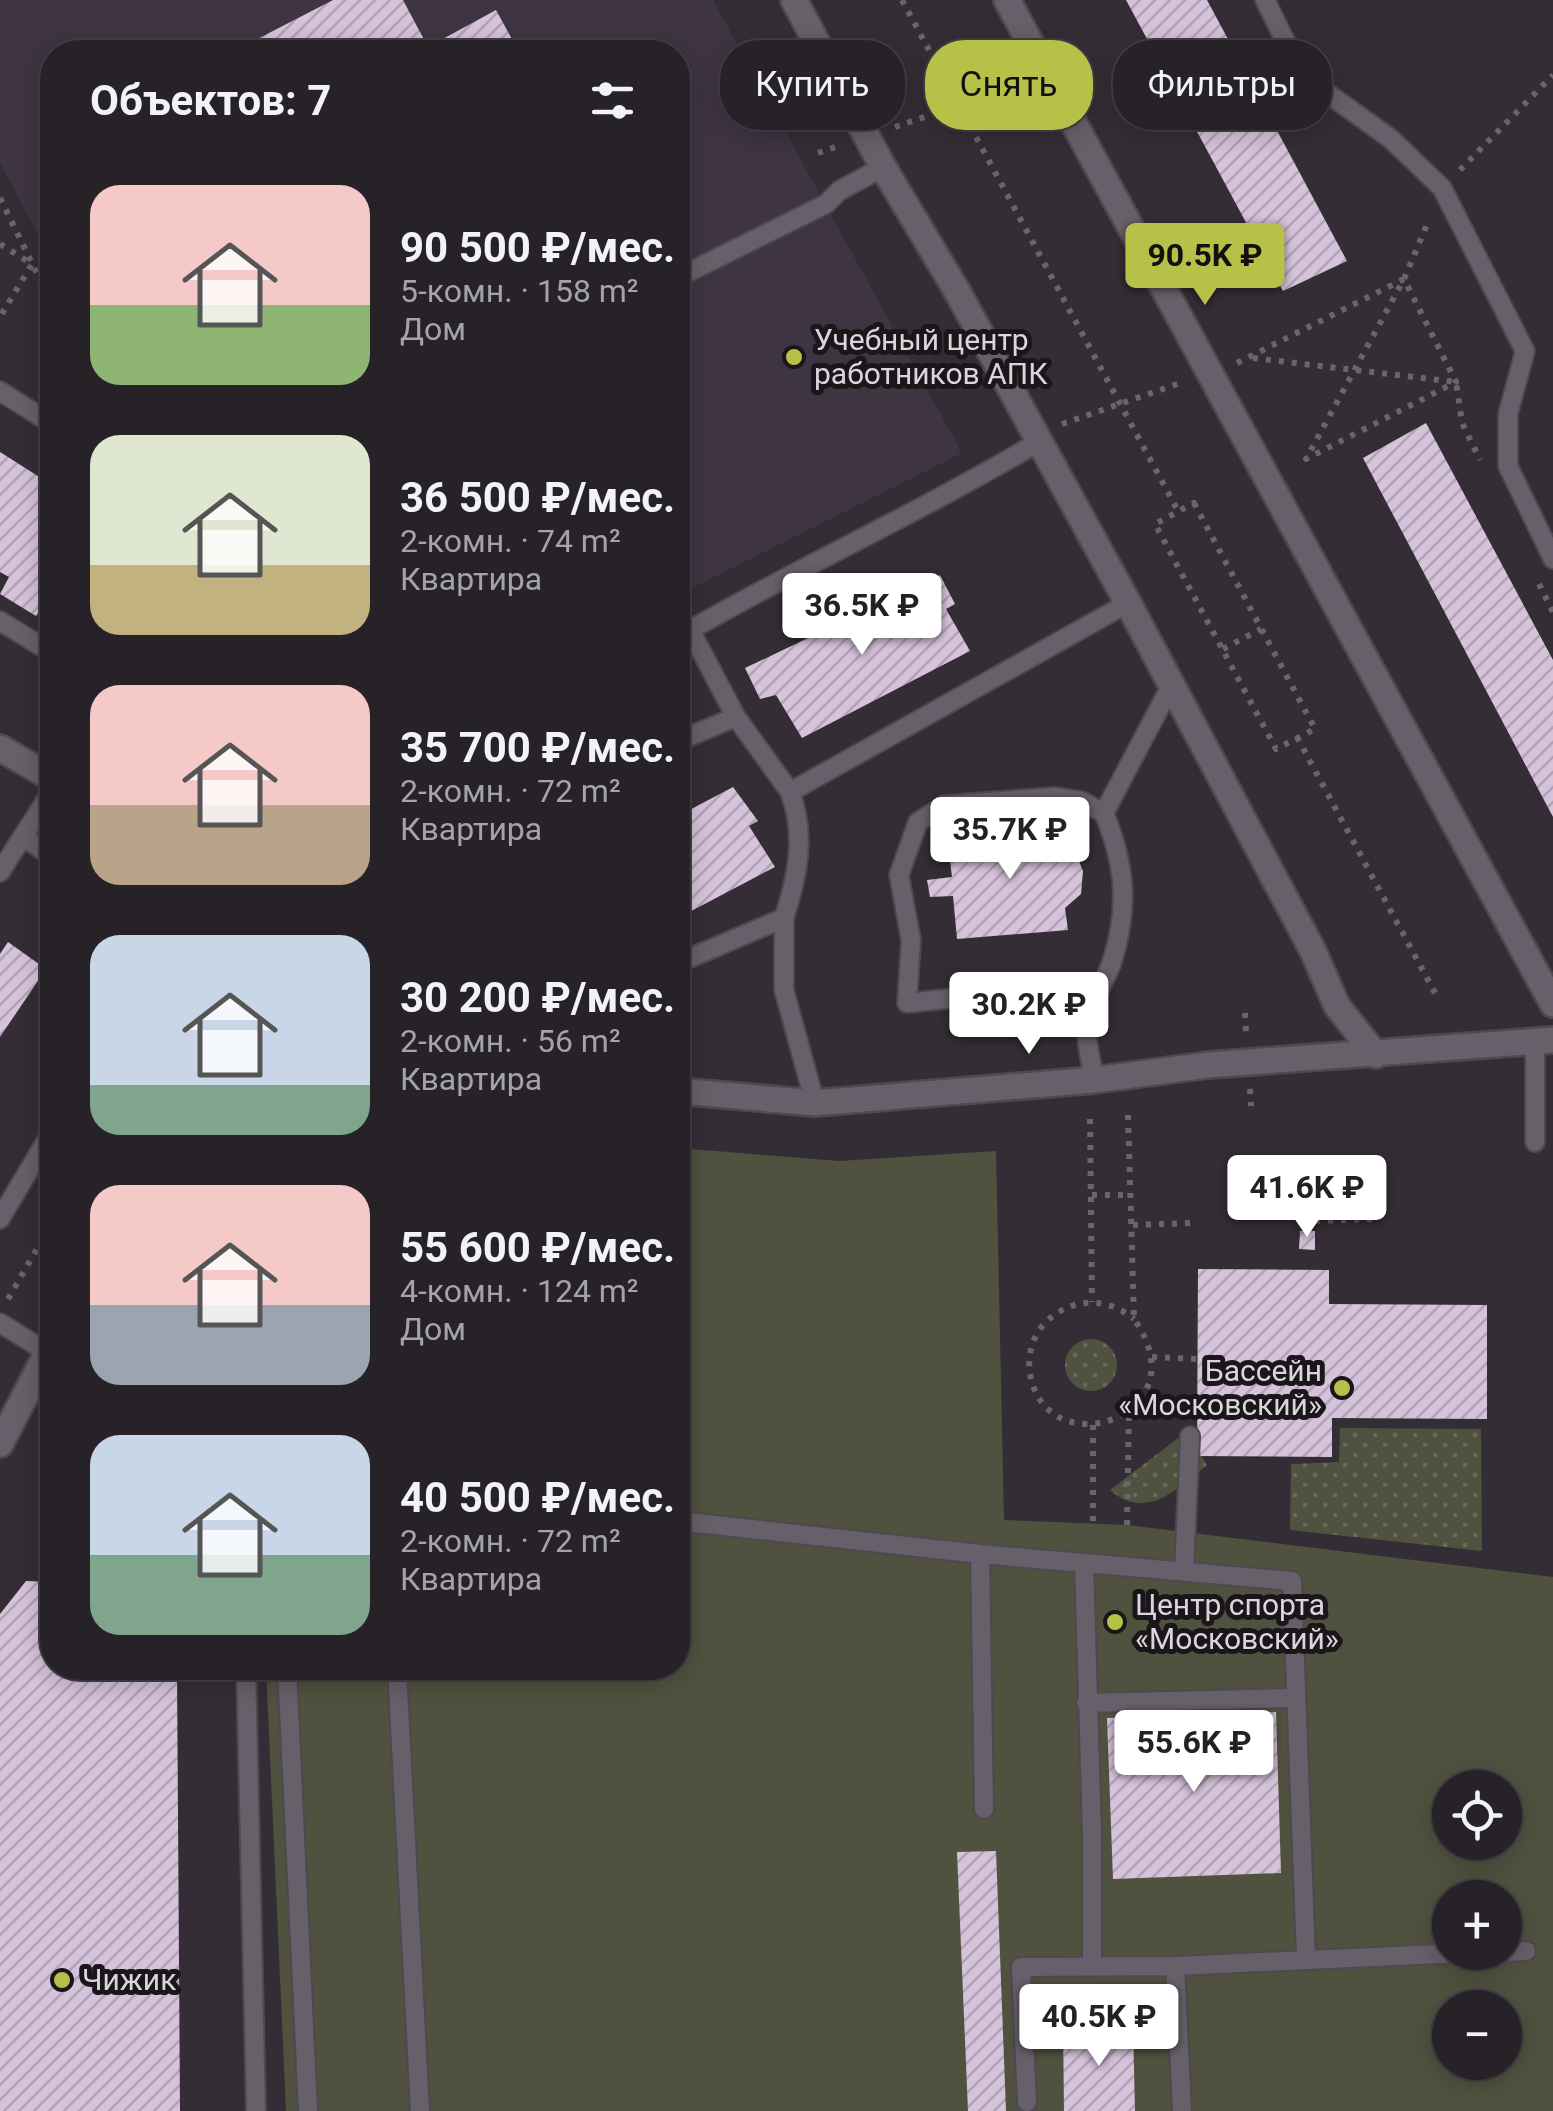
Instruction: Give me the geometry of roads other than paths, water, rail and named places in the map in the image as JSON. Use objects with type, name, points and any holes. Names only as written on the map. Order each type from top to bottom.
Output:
[{"type":"street","points":[[794,0],[1172,684],[1338,1006],[1376,1055]]},
{"type":"street","points":[[1006,0],[1553,1004]]},
{"type":"street","points":[[0,748],[40,771]]},
{"type":"street","points":[[690,1092],[816,1103],[1094,1080],[1208,1065],[1544,1040]]},
{"type":"street","points":[[0,1444],[40,1370]]},
{"type":"lane","points":[[1265,0],[1302,76],[1391,139],[1442,188],[1525,350],[1508,414],[1508,466],[1553,559]]},
{"type":"lane","points":[[690,272],[826,204],[839,191],[883,167]]},
{"type":"lane","points":[[0,391],[40,416]]},
{"type":"lane","points":[[816,1103],[784,990],[784,918],[797,880],[797,811],[790,792],[736,717],[690,630],[769,585],[948,495],[1040,441]]},
{"type":"lane","points":[[790,792],[1128,604]]},
{"type":"lane","points":[[0,621],[40,646]]},
{"type":"lane","points":[[1104,813],[1172,684]]},
{"type":"lane","points":[[690,736],[736,717]]},
{"type":"lane","points":[[1094,1080],[1087,1026],[1100,983],[1112,961],[1124,903],[1120,851],[1104,813],[1081,801],[1055,798],[945,805],[918,822],[899,875],[911,940],[907,1003],[1100,983]]},
{"type":"lane","points":[[0,872],[40,810]]},
{"type":"lane","points":[[23,836],[40,848]]},
{"type":"lane","points":[[690,958],[784,918]]},
{"type":"lane","points":[[1535,1142],[1544,1040]]},
{"type":"lane","points":[[0,1219],[40,1151]]},
{"type":"lane","points":[[0,1323],[40,1344]]},
{"type":"lane","points":[[1184,1572],[1190,1436]]},
{"type":"lane","points":[[690,1522],[980,1554],[1292,1581],[1306,1958]]},
{"type":"lane","points":[[980,1554],[984,1810]]},
{"type":"lane","points":[[1084,1564],[1092,1966]]},
{"type":"lane","points":[[246,1680],[256,2111]]},
{"type":"lane","points":[[288,1680],[308,2111]]},
{"type":"lane","points":[[398,1680],[420,2111]]},
{"type":"lane","points":[[1086,1703],[1296,1698]]},
{"type":"lane","points":[[1522,1951],[1526,1951]]},
{"type":"lane","points":[[1027,2102],[1021,1967],[1175,1966],[1432,1954]]},
{"type":"lane","points":[[1175,1966],[1182,2111]]},
{"type":"place","name":"Учебный центр работников АПК","points":[[794,357]]},
{"type":"place","name":"Бассейн «Московский»","points":[[1342,1388]]},
{"type":"place","name":"Центр спорта «Московский»","points":[[1115,1622]]},
{"type":"place","name":"Чижик","points":[[62,1980]]}]
